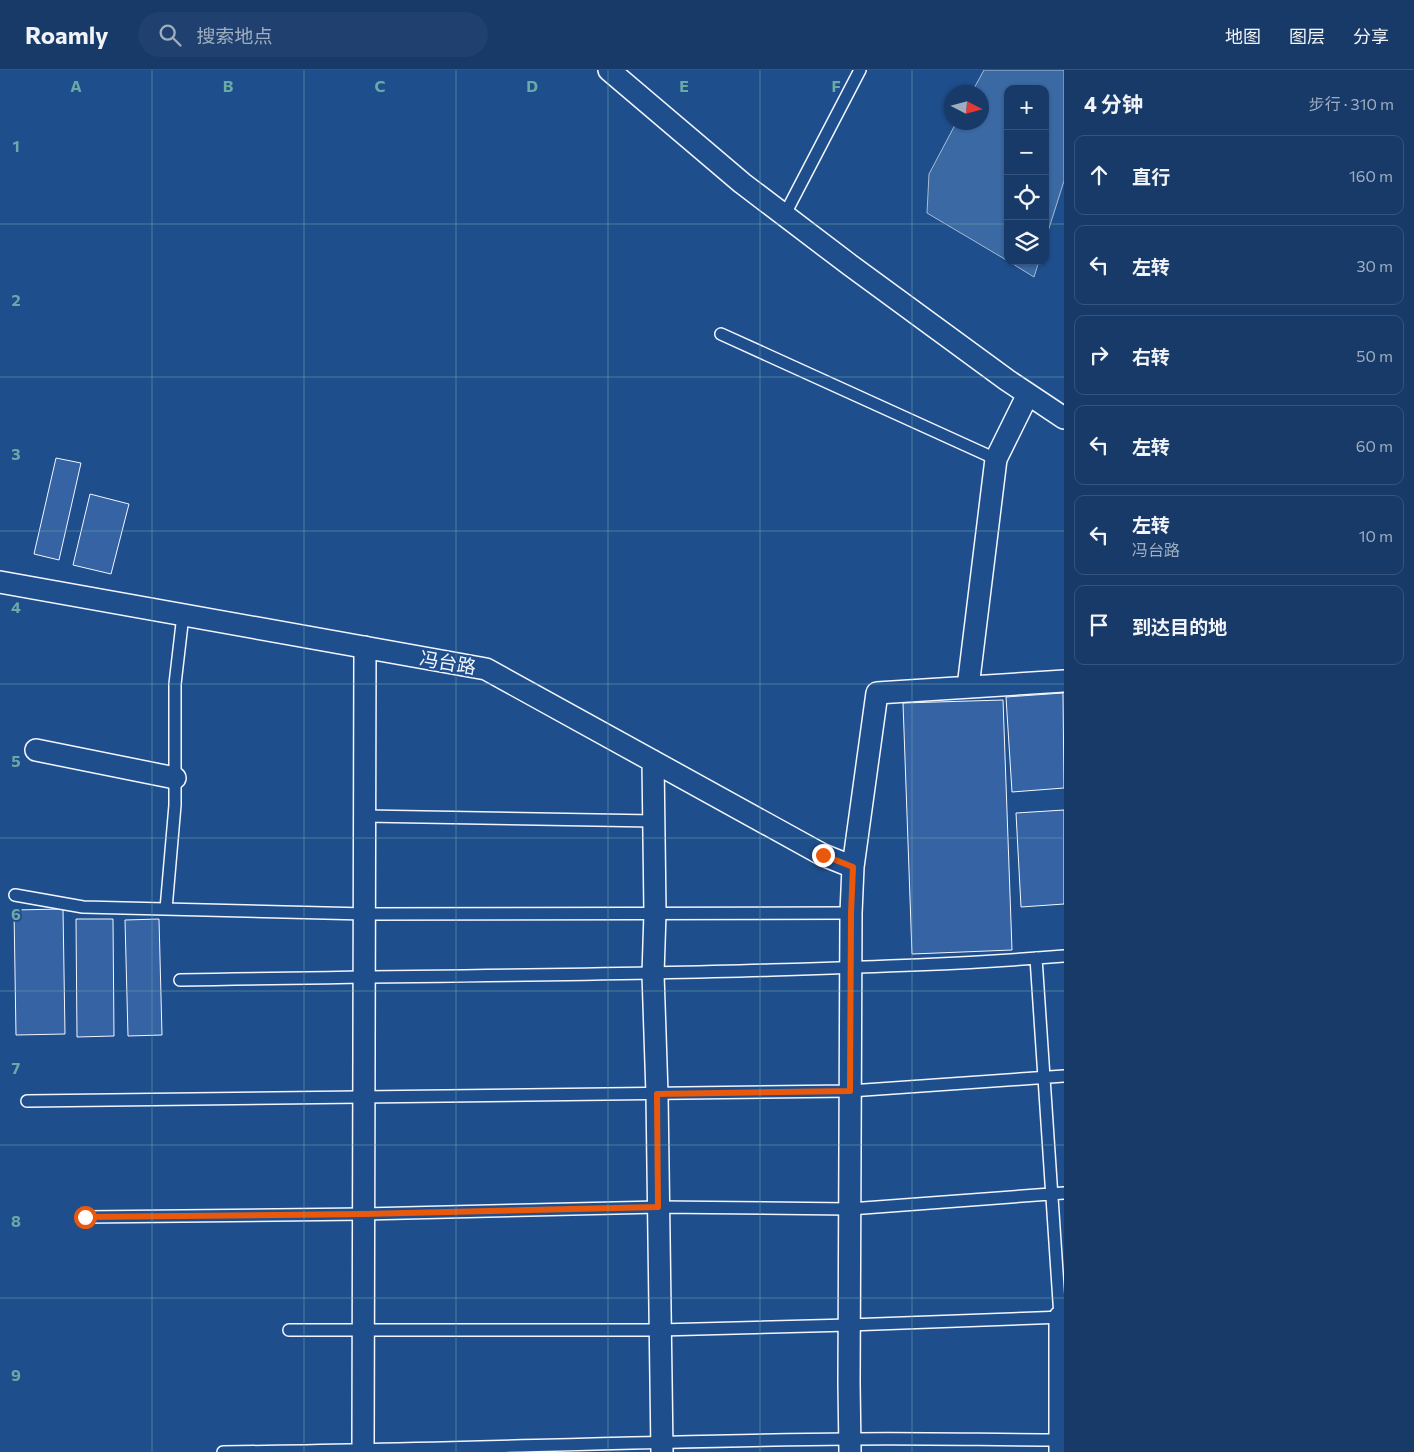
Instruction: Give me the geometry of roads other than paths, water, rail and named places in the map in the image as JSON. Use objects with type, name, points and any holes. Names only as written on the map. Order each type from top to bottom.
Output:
[{"type":"street","points":[[609,70],[742,183],[784,216],[936,328],[1064,418]]},
{"type":"street","points":[[968,687],[996,459],[1028,394]]},
{"type":"street","name":"冯台路","points":[[0,582],[486,669],[823,855],[853,867]]},
{"type":"street","points":[[363,1451],[365,647]]},
{"type":"street","points":[[850,1446],[851,913],[853,867],[877,692],[1064,681]]},
{"type":"street","points":[[36,750],[175,778]]},
{"type":"street","points":[[653,761],[661,1447]]},
{"type":"street","points":[[1062,1317],[1062,1444]]},
{"type":"lane","points":[[784,216],[860,70]]},
{"type":"lane","points":[[721,334],[996,459]]},
{"type":"lane","points":[[166,909],[175,805],[175,684],[182,615]]},
{"type":"lane","points":[[365,816],[654,821]]},
{"type":"lane","points":[[15,895],[83,908],[364,914],[851,913]]},
{"type":"lane","points":[[180,980],[364,976],[654,974],[851,968],[1064,956]]},
{"type":"lane","points":[[289,1330],[660,1330],[1062,1317],[1036,958]]},
{"type":"lane","points":[[27,1100],[850,1091],[1064,1076]]},
{"type":"lane","points":[[85,1217],[364,1214],[658,1207],[850,1209],[1064,1193]]},
{"type":"lane","points":[[223,1452],[1062,1444]]},
{"type":"water","points":[[984,70],[1064,70],[1064,181],[1049,228],[1049,85],[1004,85],[1004,259],[927,213],[929,174],[952,130],[989,130],[989,85],[976,85]]},
{"type":"water","points":[[1014,265],[1038,265],[1034,277]]}]
